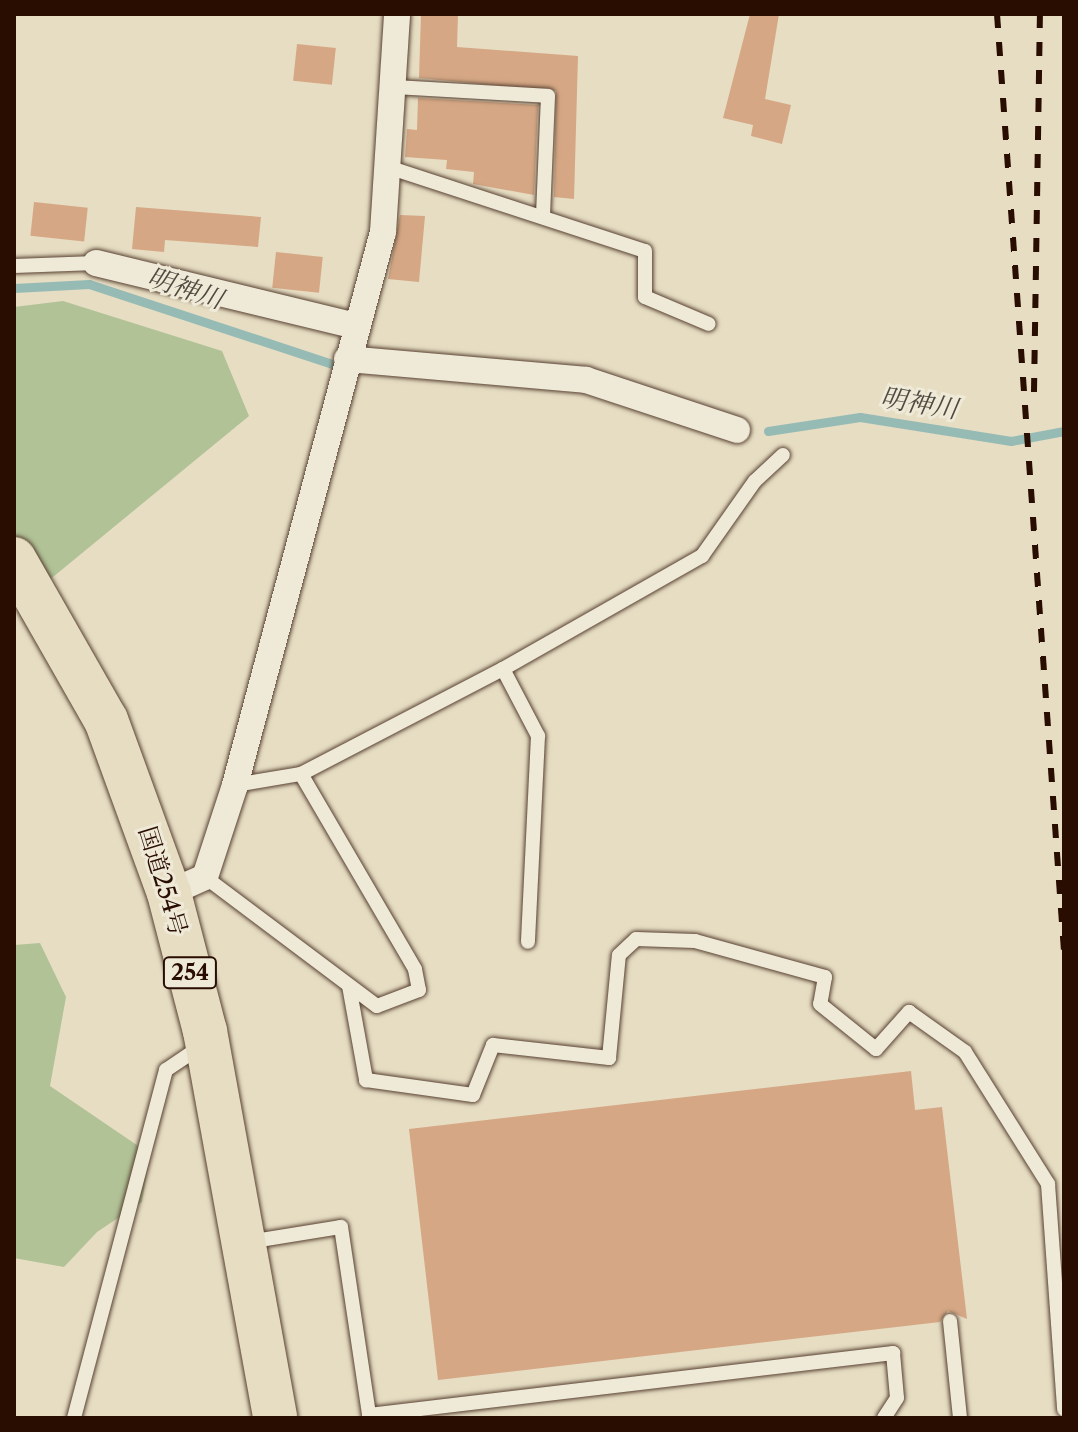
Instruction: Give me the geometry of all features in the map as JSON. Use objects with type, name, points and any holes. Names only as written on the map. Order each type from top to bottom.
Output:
[{"type":"highway","name":"国道254号","points":[[14,559],[106,720],[187,885],[207,1043],[275,1418]]},
{"type":"street","points":[[187,885],[235,785],[383,232],[397,14]]},
{"type":"street","points":[[96,263],[356,326]]},
{"type":"street","points":[[347,359],[586,380],[737,430]]},
{"type":"lane","points":[[393,87],[548,96],[543,217]]},
{"type":"lane","points":[[388,167],[645,251],[645,297],[709,324]]},
{"type":"lane","points":[[14,266],[96,263]]},
{"type":"lane","points":[[235,785],[301,774],[503,669],[702,556],[783,455]]},
{"type":"lane","points":[[503,669],[538,736],[528,942]]},
{"type":"lane","points":[[187,885],[241,897],[377,1006],[419,990],[415,969],[301,774]]},
{"type":"lane","points":[[349,986],[366,1080],[473,1095],[493,1045],[609,1058],[619,955],[636,939],[695,941],[825,977],[820,1004],[876,1049],[909,1012],[965,1052],[1048,1184],[1064,1409]]},
{"type":"lane","points":[[74,1418],[166,1070],[207,1043]]},
{"type":"lane","points":[[244,1242],[341,1227],[369,1415],[893,1353],[897,1398],[884,1418]]},
{"type":"lane","points":[[950,1321],[960,1418]]},
{"type":"green space","points":[[63,301],[222,351],[249,416],[14,609],[14,307]]},
{"type":"green space","points":[[40,943],[66,997],[50,1086],[150,1154],[142,1202],[97,1232],[64,1267],[14,1258],[14,945]]},
{"type":"building","points":[[421,14],[458,14],[457,47],[578,56],[574,199],[554,197],[556,91],[419,78]]},
{"type":"building","points":[[750,14],[779,14],[765,99],[791,105],[782,144],[751,136],[753,125],[723,118]]},
{"type":"building","points":[[297,44],[336,48],[332,85],[293,81]]},
{"type":"building","points":[[418,98],[538,105],[534,195],[473,184],[474,172],[446,169],[447,160],[405,157],[407,129],[417,130]]},
{"type":"building","points":[[34,202],[88,208],[84,241],[30,236]]},
{"type":"building","points":[[136,207],[261,217],[258,247],[165,240],[164,252],[132,249]]},
{"type":"building","points":[[400,215],[425,216],[419,282],[388,279]]},
{"type":"building","points":[[276,252],[323,257],[319,293],[272,288]]},
{"type":"building","points":[[911,1071],[915,1110],[942,1107],[967,1319],[948,1311],[940,1322],[438,1380],[409,1129]]},
{"type":"waterway","name":"明神川","points":[[14,288],[89,284],[336,365]]},
{"type":"waterway","name":"明神川","points":[[768,431],[860,417],[1011,441],[1064,431]]},
{"type":"railway","points":[[997,14],[1064,950]]},
{"type":"railway","points":[[1034,392],[1040,14]]}]
